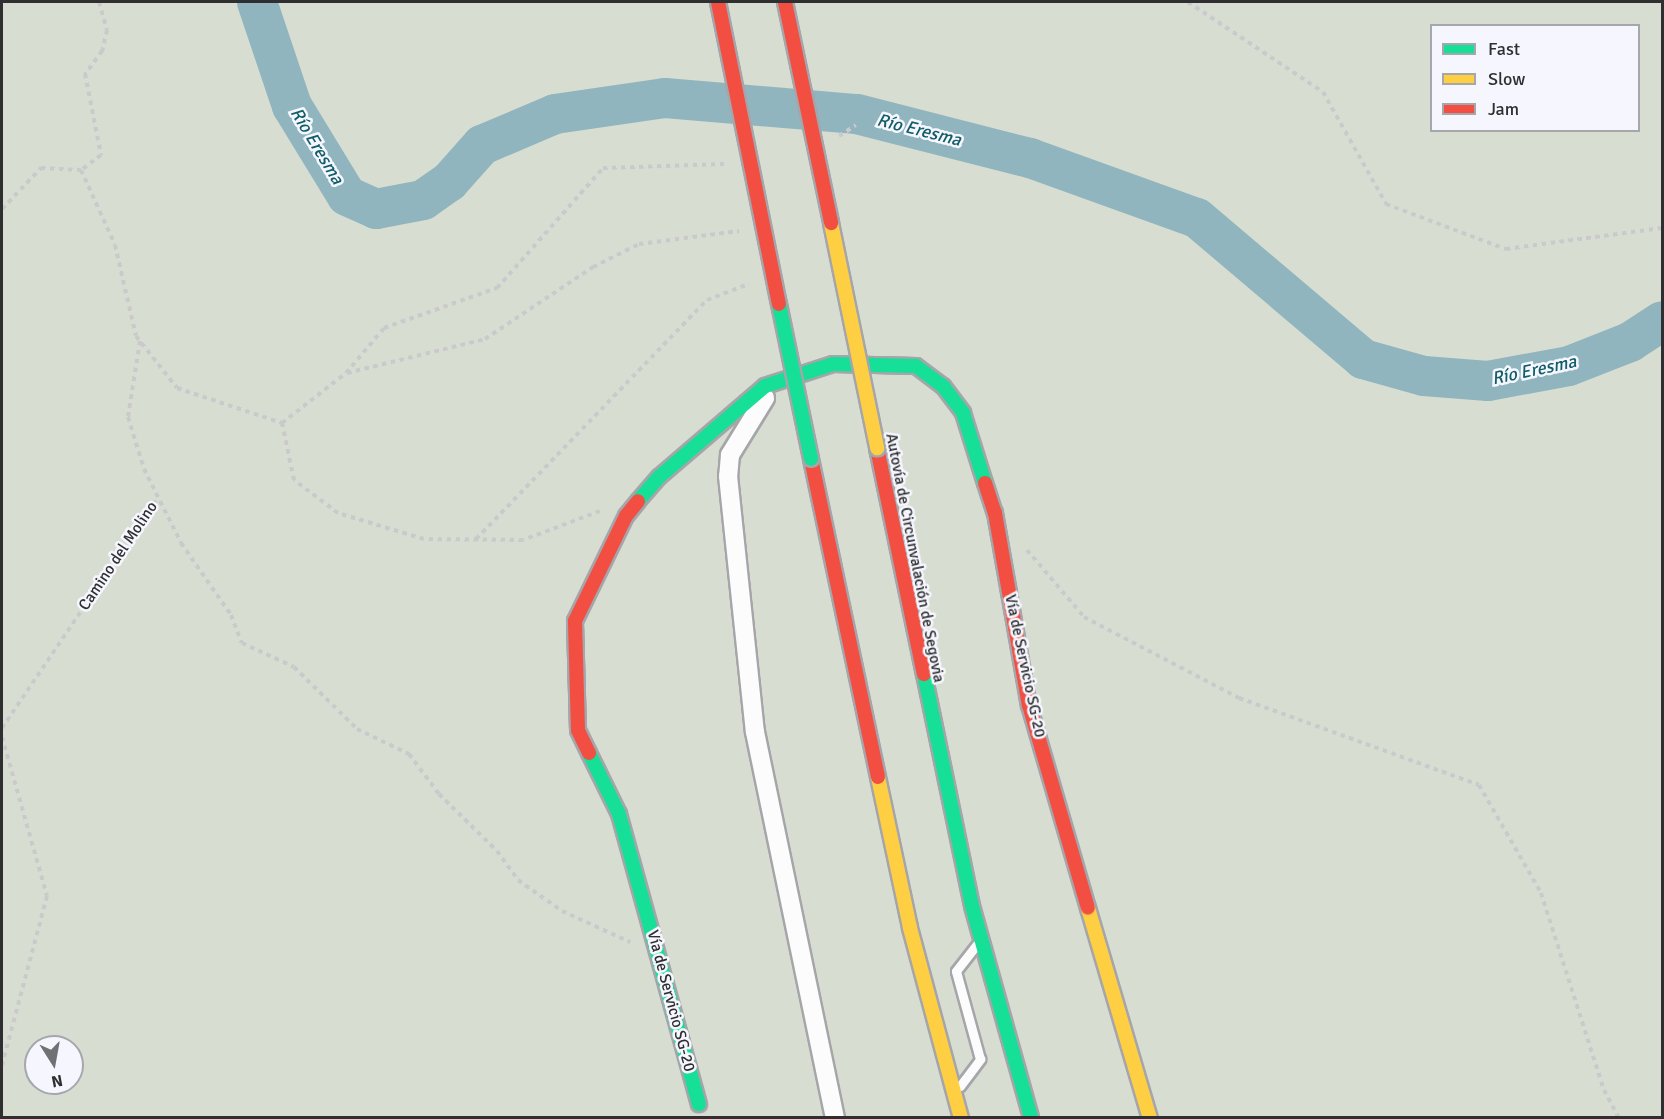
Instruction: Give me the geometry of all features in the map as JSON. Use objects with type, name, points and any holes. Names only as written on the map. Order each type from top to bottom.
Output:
[{"type":"main road","points":[[717,2],[910,928],[961,1118]]},
{"type":"main road","name":"Autovía de Circunvalación de Segovia","points":[[785,2],[931,720],[981,938],[1031,1118]]},
{"type":"main road","name":"Vía de Servicio SG-20","points":[[699,1104],[619,814],[578,730],[575,621],[626,516],[659,477],[765,386],[833,364],[916,366],[943,386],[963,413],[995,513],[1029,705],[1150,1118]]},
{"type":"street","points":[[778,381],[740,433],[730,455],[728,476],[755,732],[835,1118]]},
{"type":"lane","points":[[954,1093],[980,1059],[956,971],[981,938]]},
{"type":"path","points":[[2,209],[41,168],[81,170],[101,155],[85,74],[102,51],[107,30],[99,2]]},
{"type":"path","points":[[1188,2],[1323,92],[1386,204],[1506,249],[1662,228]]},
{"type":"path","points":[[828,142],[856,125]]},
{"type":"path","points":[[282,423],[346,373],[384,328],[496,288],[603,168],[678,163],[735,165]]},
{"type":"path","name":"Camino del Molino","points":[[2,728],[158,498],[144,469],[128,417],[140,340],[116,244],[81,170]]},
{"type":"path","points":[[346,373],[485,339],[593,267],[639,244],[751,229]]},
{"type":"path","points":[[476,539],[707,300],[758,280]]},
{"type":"path","points":[[140,340],[177,388],[282,423]]},
{"type":"path","points":[[282,423],[294,480],[338,513],[424,540],[523,540],[610,507]]},
{"type":"path","points":[[158,498],[181,543],[231,615],[242,643],[294,667],[357,729],[409,754],[438,794],[497,851],[518,880],[562,911],[658,955]]},
{"type":"path","points":[[1025,548],[1084,617],[1094,623],[1239,698],[1479,785],[1541,893],[1604,1090],[1618,1118]]},
{"type":"path","points":[[2,737],[46,896],[2,1065]]},
{"type":"shaded area","points":[[2,2],[1662,2],[1662,1117],[2,1118]]},
{"type":"waterway","name":"Río Eresma","points":[[257,2],[292,106],[347,196],[376,209],[423,200],[449,182],[482,145],[555,114],[665,98],[857,114],[1030,158],[1197,218],[1363,359],[1424,376],[1488,381],[1569,366],[1630,342],[1662,321]]},
{"type":"traffic: fast","points":[[779,304],[811,459]]},
{"type":"traffic: fast","points":[[638,501],[659,477],[765,386],[833,364],[916,366],[943,386],[963,413],[985,483]]},
{"type":"traffic: fast","points":[[924,674],[972,906],[1031,1118]]},
{"type":"traffic: fast","points":[[589,753],[619,814],[699,1104]]},
{"type":"traffic: slow","points":[[831,223],[877,448]]},
{"type":"traffic: slow","points":[[878,777],[910,928],[961,1118]]},
{"type":"traffic: slow","points":[[1088,908],[1150,1118]]},
{"type":"traffic: jam","points":[[718,2],[779,304]]},
{"type":"traffic: jam","points":[[785,2],[831,223]]},
{"type":"traffic: jam","points":[[877,448],[924,674]]},
{"type":"traffic: jam","points":[[811,459],[878,777]]},
{"type":"traffic: jam","points":[[985,483],[995,513],[1029,705],[1088,908]]},
{"type":"traffic: jam","points":[[589,753],[578,730],[575,621],[626,516],[638,501]]}]
